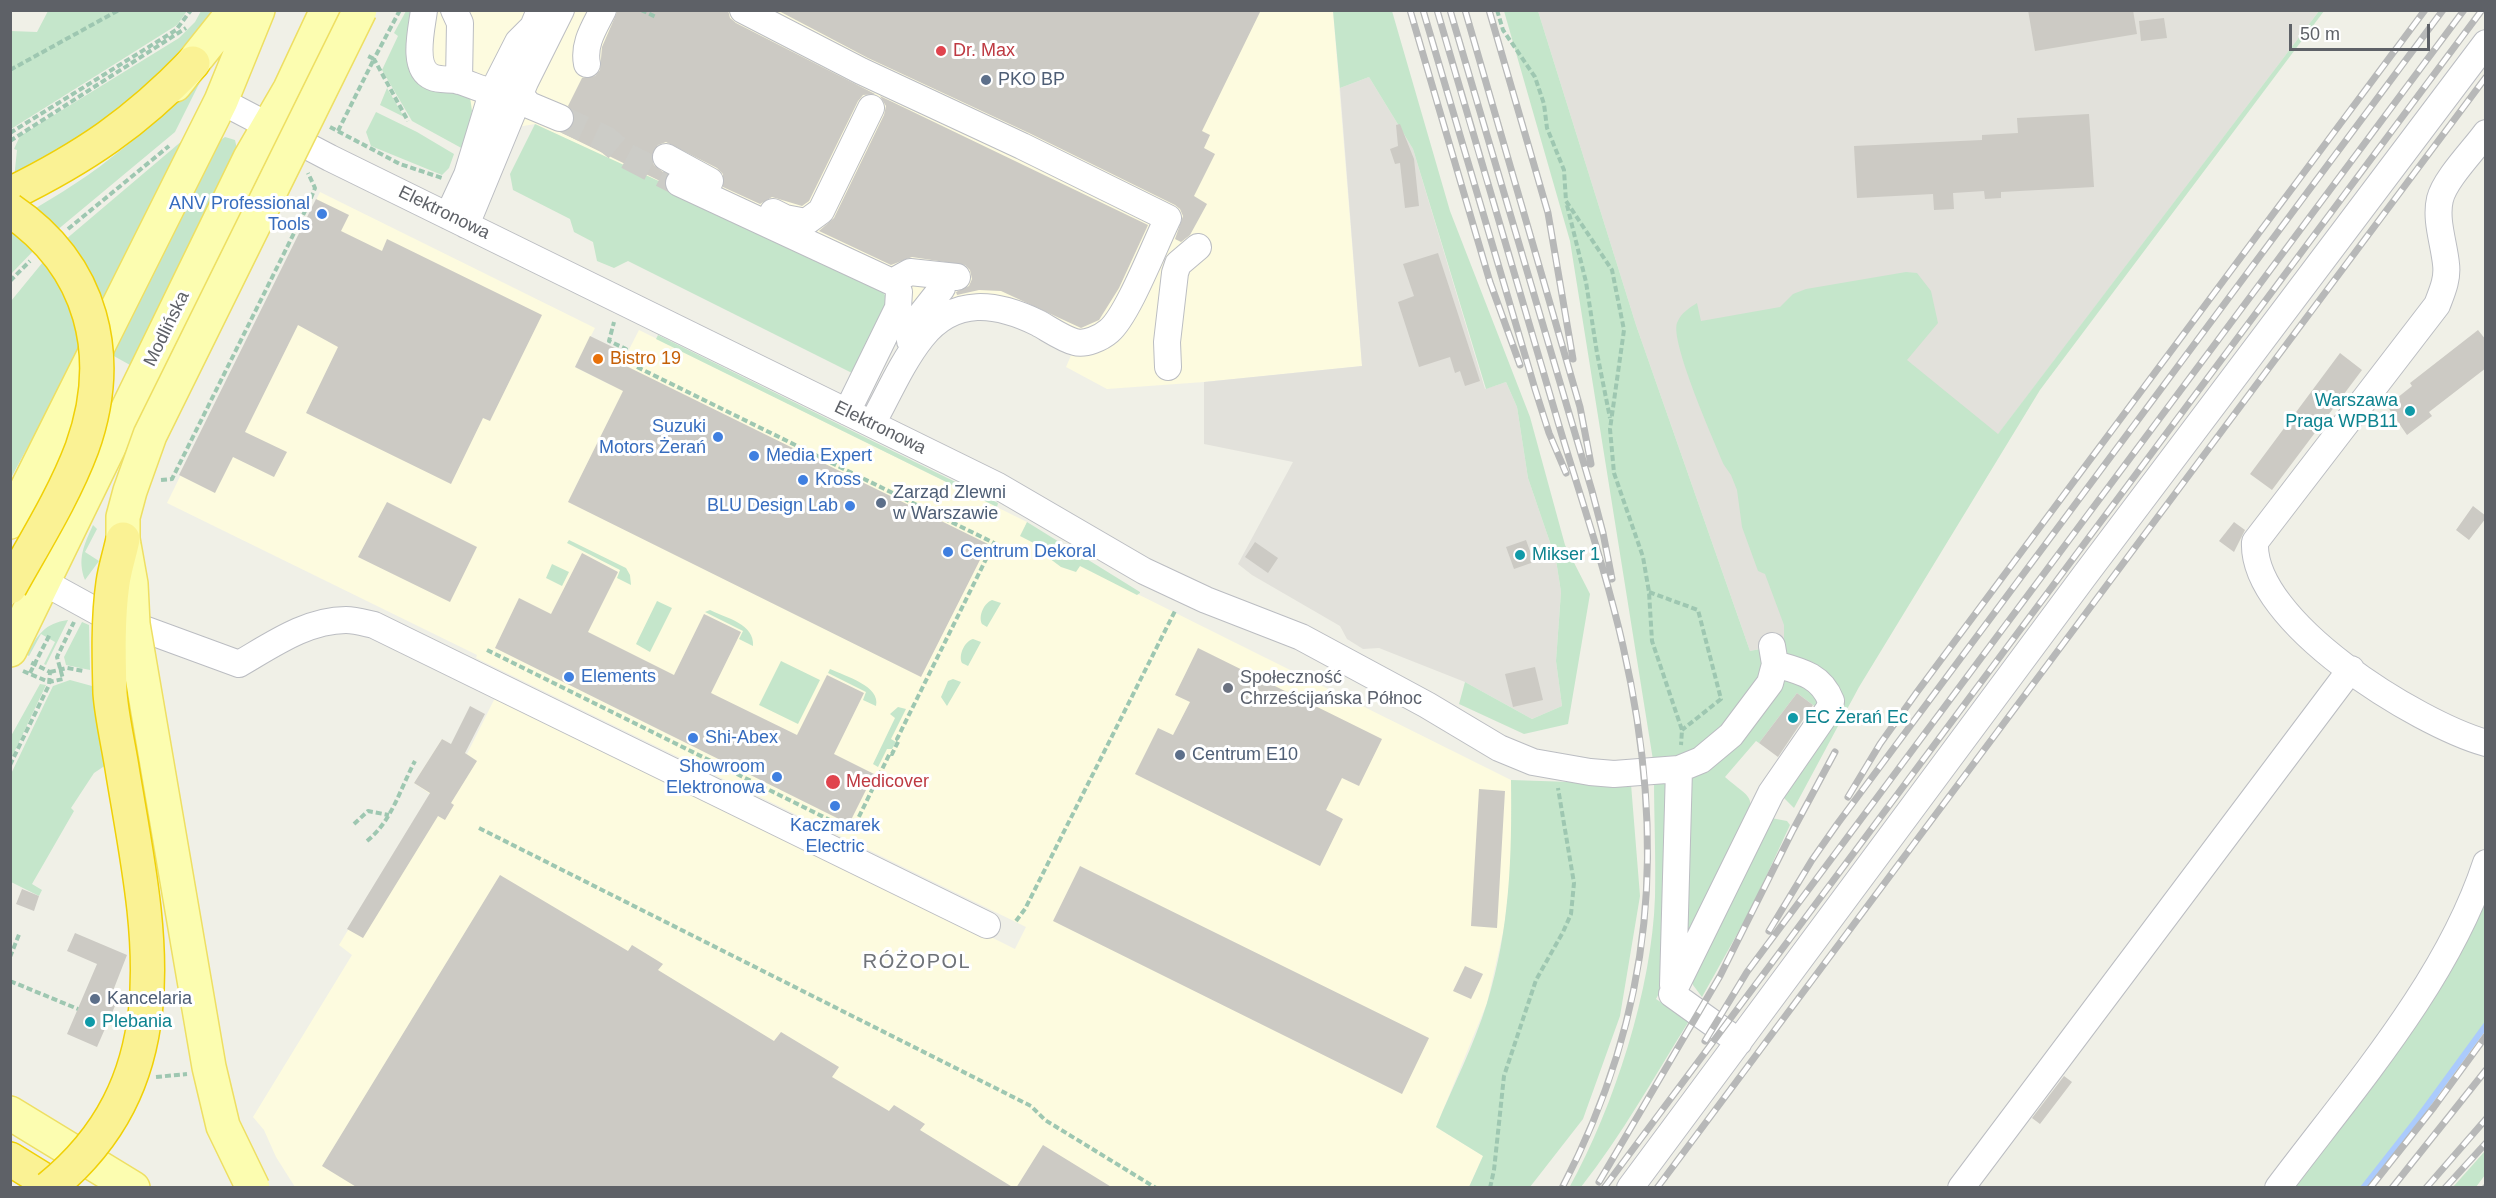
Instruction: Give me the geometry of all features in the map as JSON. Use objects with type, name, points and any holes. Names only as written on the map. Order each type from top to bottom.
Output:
[{"type":"highway","points":[[10,194],[85,154],[122,129],[165,92],[193,63]]},
{"type":"highway","points":[[10,211],[45,237],[72,272],[88,309],[96,356],[92,406],[82,447],[67,482],[10,586]]},
{"type":"highway","points":[[49,1188],[76,1163],[115,1110],[140,1047],[147,1006],[150,961],[147,927],[110,694],[113,583],[123,539]]},
{"type":"highway","points":[[10,1159],[57,1188]]},
{"type":"main road","points":[[10,211],[54,187],[113,143],[159,102],[235,10]]},
{"type":"main road","points":[[10,522],[221,101],[258,10]]},
{"type":"main road","name":"Modlińska","points":[[23,663],[44,583],[269,124],[290,89],[327,10]]},
{"type":"main road","points":[[253,1188],[223,1126],[209,1067],[140,666],[123,539],[123,517],[150,435],[360,10]]},
{"type":"main road","points":[[10,1113],[133,1188]]},
{"type":"street","points":[[424,10],[420,58],[423,69],[430,76],[492,86],[560,118]]},
{"type":"street","points":[[435,10],[434,27],[492,86]]},
{"type":"street","points":[[454,10],[492,86],[457,220]]},
{"type":"street","points":[[457,220],[492,86],[561,10]]},
{"type":"street","points":[[587,64],[585,53],[588,40],[603,10]]},
{"type":"street","points":[[743,10],[861,70],[1168,218],[1130,299],[1111,330],[1092,340],[1076,342],[1022,315],[1000,307],[982,306],[967,308],[924,325],[886,333]]},
{"type":"street","points":[[492,86],[517,78],[529,50],[536,19]]},
{"type":"street","points":[[1630,1188],[2085,575],[2486,43]]},
{"type":"street","name":"Elektronowa","points":[[221,101],[457,220],[998,486],[1144,571],[1206,600],[1301,637],[1499,747],[1544,764],[1590,772],[1614,774],[1678,769]]},
{"type":"street","points":[[666,157],[785,218],[806,222],[821,211],[871,108]]},
{"type":"street","points":[[2486,133],[2446,186],[2440,198],[2439,219],[2447,266],[2445,284],[2437,305],[2255,542],[2257,562],[2266,584],[2279,604],[2308,635],[2410,711],[2448,730],[2486,743]]},
{"type":"street","points":[[679,183],[892,282],[910,272],[950,283],[924,325],[872,424]]},
{"type":"street","points":[[1168,367],[1167,342],[1175,273],[1178,264],[1198,247]]},
{"type":"street","points":[[847,412],[898,308],[899,292]]},
{"type":"street","points":[[10,563],[83,604],[173,641],[239,664],[287,636],[322,623],[348,620],[374,625],[987,926]]},
{"type":"street","points":[[1773,655],[1822,683],[1831,701],[1830,709],[1771,793],[1672,994],[1678,769],[1701,760],[1731,735],[1770,682],[1773,655]]},
{"type":"street","points":[[1961,1188],[2351,669]]},
{"type":"street","points":[[2278,1188],[2395,1032],[2430,980],[2454,938],[2479,884],[2486,863]]},
{"type":"street","points":[[1672,994],[1739,1042]]},
{"type":"path","points":[[10,70],[119,10]]},
{"type":"path","points":[[10,133],[176,30],[191,10]]},
{"type":"path","points":[[338,131],[400,10]]},
{"type":"path","points":[[641,10],[656,17]]},
{"type":"path","points":[[1497,10],[1503,30],[1535,77],[1544,104],[1547,128],[1564,170],[1566,201],[1587,282],[1597,353],[1611,423],[1614,473],[1643,557],[1649,592],[1652,641],[1682,730],[1678,769]]},
{"type":"path","points":[[10,141],[178,34],[190,23]]},
{"type":"path","points":[[374,59],[408,121]]},
{"type":"path","points":[[159,480],[172,479],[308,205],[315,188],[307,170],[327,125],[400,164],[441,179],[452,170],[467,175]]},
{"type":"path","points":[[67,230],[177,138]]},
{"type":"path","points":[[297,200],[308,205]]},
{"type":"path","points":[[1566,201],[1612,270],[1624,330],[1611,423]]},
{"type":"path","points":[[10,281],[32,260]]},
{"type":"path","points":[[487,650],[852,831],[890,753],[892,754],[899,741],[897,739],[994,543],[635,366],[625,352],[626,349],[609,340],[614,320]]},
{"type":"path","points":[[1649,592],[1698,610],[1722,699],[1682,730]]},
{"type":"path","points":[[23,663],[49,682],[63,679],[57,657],[83,604]]},
{"type":"path","points":[[1016,921],[1025,909],[1176,608]]},
{"type":"path","points":[[23,663],[50,634]]},
{"type":"path","points":[[10,765],[46,693],[49,682],[50,672],[23,663]]},
{"type":"path","points":[[367,841],[377,833],[389,815],[415,761]]},
{"type":"path","points":[[1490,1188],[1504,1076],[1536,980],[1563,932],[1570,914],[1574,883],[1544,764]]},
{"type":"path","points":[[354,824],[368,811],[389,815]]},
{"type":"path","points":[[479,828],[1031,1106],[1045,1120],[1156,1188]]},
{"type":"path","points":[[10,957],[12,944],[20,932]]},
{"type":"path","points":[[10,981],[78,1009]]},
{"type":"shaded area","points":[[418,11],[1333,11],[1362,366],[1107,389],[1066,367],[1072,353],[999,318],[982,318],[948,326],[882,291],[535,124],[464,136],[409,107]]},
{"type":"shaded area","points":[[1538,11],[2319,11],[1825,663],[1765,648],[1750,651],[1636,325]]},
{"type":"shaded area","points":[[1369,77],[1413,149],[1485,389],[1506,382],[1517,407],[1528,478],[1556,560],[1561,592],[1556,661],[1562,706],[1532,719],[1465,682],[1379,648],[1363,649],[1347,639],[1340,626],[1252,575],[1238,564],[1293,462],[1204,444],[1204,382],[1362,366],[1340,88]]},
{"type":"shaded area","points":[[320,192],[595,328],[575,367],[611,385],[639,330],[1027,522],[1021,536],[1511,780],[1512,861],[1504,928],[1487,1003],[1436,1127],[1483,1156],[1469,1187],[295,1187],[276,1157],[264,1130],[253,1117],[352,955],[339,945],[430,794],[414,783],[442,739],[467,754],[498,692],[1015,949],[1026,927],[476,658],[477,655],[167,503]]},
{"type":"green space","points":[[48,10],[187,11],[177,25],[11,129],[11,31],[37,32]]},
{"type":"green space","points":[[201,11],[219,11],[139,98],[14,179],[17,150],[14,149],[20,136],[179,38],[195,22]]},
{"type":"green space","points":[[406,11],[421,11],[421,84],[434,91],[455,88],[470,97],[472,111],[465,150],[412,121],[382,70],[398,36],[394,33]]},
{"type":"green space","points":[[1333,11],[1392,11],[1450,211],[1530,417],[1565,545],[1590,594],[1568,724],[1524,734],[1459,704],[1465,682],[1532,719],[1562,706],[1556,661],[1561,592],[1556,560],[1528,478],[1517,407],[1506,382],[1486,389],[1413,149],[1369,77],[1340,88]]},
{"type":"green space","points":[[1504,11],[1538,11],[1636,325],[1750,651],[1765,648],[1768,663],[1737,714],[1686,757],[1653,760],[1570,241]]},
{"type":"green space","points":[[2319,11],[2324,11],[2040,390],[1859,687],[1794,808],[1783,797],[1821,711],[1797,693],[1759,743],[1756,741],[1725,777],[1749,798],[1750,809],[1745,830],[1656,999],[1689,1021],[1596,1167],[1581,1187],[1569,1188],[1601,1121],[1615,1085],[1628,1047],[1647,970],[1655,897],[1654,778],[1685,775],[1784,643],[1784,625],[1765,574],[1758,571],[1742,527],[1737,490],[1724,465],[1686,370],[1677,334],[1679,319],[1697,303],[1701,321],[1780,307],[1793,294],[1806,289],[1906,272],[1917,273],[1931,291],[1938,323],[1907,360],[1998,434]]},
{"type":"green space","points":[[204,74],[175,132],[38,246],[11,274],[12,222],[100,166],[148,127]]},
{"type":"green space","points":[[387,88],[404,117],[380,105]]},
{"type":"green space","points":[[376,112],[417,132],[454,154],[449,168],[442,175],[371,146],[366,132]]},
{"type":"green space","points":[[535,124],[700,200],[882,291],[887,298],[886,309],[854,374],[628,261],[614,268],[597,261],[593,242],[574,232],[570,219],[513,190],[510,174]]},
{"type":"green space","points":[[225,137],[235,140],[237,149],[130,365],[112,355],[219,141]]},
{"type":"green space","points":[[183,140],[60,387],[11,478],[11,301],[52,251]]},
{"type":"green space","points":[[658,335],[998,503],[997,507],[656,339]]},
{"type":"green space","points":[[1027,522],[1140,593],[1137,595],[1080,566],[1076,572],[1061,567],[1049,558],[1051,552],[1020,536]]},
{"type":"green space","points":[[93,525],[97,529],[85,552],[99,561],[85,580],[82,559],[84,546]]},
{"type":"green space","points":[[569,540],[626,568],[630,575],[631,585],[617,578],[620,570],[567,543]]},
{"type":"green space","points":[[552,564],[569,572],[562,586],[546,578]]},
{"type":"green space","points":[[992,600],[1001,603],[987,627],[982,624],[981,614]]},
{"type":"green space","points":[[657,601],[672,608],[650,652],[636,644]]},
{"type":"green space","points":[[710,610],[744,627],[752,638],[753,646],[739,639],[743,631],[705,612]]},
{"type":"green space","points":[[68,620],[46,665],[44,664],[55,642],[41,634],[29,656],[27,655],[34,642],[43,631],[53,624]]},
{"type":"green space","points":[[82,622],[89,625],[90,670],[66,665],[64,657]]},
{"type":"green space","points":[[973,639],[981,642],[968,666],[962,663],[961,656],[965,645]]},
{"type":"green space","points":[[781,661],[820,680],[798,724],[759,705]]},
{"type":"green space","points":[[830,669],[868,687],[876,699],[876,706],[863,700],[866,692],[828,673]]},
{"type":"green space","points":[[953,679],[961,682],[947,706],[941,697],[948,681]]},
{"type":"green space","points":[[70,680],[92,686],[109,763],[94,773],[71,808],[74,811],[32,884],[42,890],[39,896],[11,882],[10,776],[53,686]]},
{"type":"green space","points":[[40,684],[46,685],[11,759],[11,736]]},
{"type":"green space","points":[[898,707],[906,709],[891,739],[896,742],[892,749],[887,749],[878,767],[873,764],[895,718],[890,714]]},
{"type":"green space","points":[[1511,780],[1631,784],[1640,896],[1620,1016],[1583,1119],[1530,1187],[1469,1187],[1483,1156],[1436,1127],[1476,1034],[1487,1003],[1501,948],[1510,864]]},
{"type":"green space","points":[[1771,818],[1787,821],[1790,825],[1750,911],[1702,997],[1693,985],[1690,976]]},
{"type":"green space","points":[[2485,885],[2485,1025],[2418,1118],[2363,1187],[2286,1188]]},
{"type":"green space","points":[[2485,1151],[2485,1175],[2476,1187],[2453,1187]]},
{"type":"building","points":[[618,10],[728,10],[730,18],[736,23],[875,94],[863,95],[858,101],[809,201],[802,206],[772,197],[760,204],[723,187],[723,174],[717,168],[666,142],[658,145],[651,157],[654,165],[667,175],[664,183],[562,133],[569,130],[574,123],[575,116],[568,106],[582,78],[595,76],[600,70],[602,47]]},
{"type":"building","points":[[777,10],[1261,10],[1202,131],[1210,135],[1204,148],[1215,154],[1194,196],[1207,204],[1190,235],[1181,242],[1175,239],[1183,216],[1175,205],[1029,133],[868,58]]},
{"type":"building","points":[[2028,10],[2133,10],[2137,34],[2035,51]]},
{"type":"building","points":[[2164,18],[2167,38],[2141,41],[2139,21]]},
{"type":"building","points":[[880,96],[1148,225],[1119,288],[1099,320],[1081,328],[1001,291],[979,290],[957,295],[956,292],[969,286],[972,279],[970,270],[965,265],[912,257],[891,265],[819,231],[834,218],[884,115],[886,106]]},
{"type":"building","points":[[2089,114],[2094,187],[2001,192],[2001,198],[1985,199],[1984,191],[1953,193],[1954,209],[1934,210],[1933,194],[1857,198],[1854,146],[1982,140],[1982,135],[2018,133],[2017,118]]},
{"type":"building","points":[[1400,124],[1414,159],[1419,206],[1405,208],[1400,163],[1395,164],[1390,149],[1398,146],[1396,125]]},
{"type":"building","points":[[316,199],[349,215],[341,231],[382,251],[387,239],[542,315],[490,421],[483,418],[451,484],[306,413],[338,347],[298,325],[245,432],[287,452],[274,477],[233,457],[215,493],[179,475]]},
{"type":"building","points":[[1438,253],[1480,381],[1465,386],[1460,371],[1455,373],[1450,357],[1419,367],[1398,302],[1414,296],[1403,264]]},
{"type":"building","points":[[2478,330],[2486,340],[2486,368],[2429,412],[2432,416],[2407,435],[2387,406],[2412,386],[2410,383]]},
{"type":"building","points":[[590,336],[621,351],[616,361],[988,544],[921,677],[568,502],[623,391],[575,367]]},
{"type":"building","points":[[2340,353],[2362,370],[2272,490],[2250,474]]},
{"type":"building","points":[[387,502],[477,547],[450,602],[358,557]]},
{"type":"building","points":[[2473,506],[2486,518],[2469,540],[2456,530]]},
{"type":"building","points":[[2234,522],[2245,530],[2234,552],[2219,541]]},
{"type":"building","name":"Mikser 1","points":[[1526,540],[1534,562],[1514,569],[1506,547]]},
{"type":"building","points":[[1255,542],[1278,558],[1268,573],[1245,557]]},
{"type":"building","points":[[582,553],[618,572],[588,632],[674,675],[704,614],[741,632],[711,693],[797,735],[827,675],[864,693],[834,754],[874,774],[849,824],[495,648],[519,598],[551,614]]},
{"type":"building","points":[[1198,648],[1382,739],[1359,786],[1342,778],[1326,810],[1343,819],[1320,866],[1135,774],[1158,728],[1173,735],[1190,702],[1175,695]]},
{"type":"building","points":[[1535,667],[1543,700],[1513,707],[1505,674]]},
{"type":"building","name":"EC Żerań Ec","points":[[1797,693],[1813,705],[1778,757],[1759,743]]},
{"type":"building","points":[[470,706],[485,714],[465,753],[477,761],[451,803],[454,805],[445,820],[438,816],[363,938],[347,929],[430,793],[414,783],[442,739],[451,744]]},
{"type":"building","points":[[1479,789],[1505,791],[1497,928],[1471,926]]},
{"type":"building","points":[[1080,866],[1429,1038],[1402,1094],[1053,921]]},
{"type":"building","points":[[500,875],[628,951],[632,945],[663,964],[658,970],[774,1041],[781,1032],[839,1067],[832,1077],[889,1111],[894,1105],[925,1124],[920,1130],[1014,1188],[358,1188],[322,1166]]},
{"type":"building","points":[[22,889],[39,896],[34,911],[16,904]]},
{"type":"building","points":[[75,933],[127,955],[111,996],[118,999],[97,1047],[67,1034],[97,964],[67,951]]},
{"type":"building","points":[[1465,966],[1483,974],[1471,999],[1453,991]]},
{"type":"building","points":[[2064,1076],[2072,1082],[2040,1124],[2032,1118]]},
{"type":"building","points":[[1043,1145],[1113,1188],[1016,1188]]},
{"type":"waterway","points":[[2363,1188],[2486,1025]]},
{"type":"tunnel","points":[[560,118],[606,139],[625,155],[679,183]]},
{"type":"railway","points":[[1410,10],[1490,282],[1520,365]]},
{"type":"railway","points":[[1423,10],[1535,389],[1549,433],[1566,473]]},
{"type":"railway","points":[[1437,10],[1609,590],[1637,718],[1645,788],[1648,856],[1644,923],[1634,989],[1617,1056],[1593,1122],[1562,1188]]},
{"type":"railway","points":[[1450,10],[1592,491],[1612,579]]},
{"type":"railway","points":[[1465,10],[1580,407],[1591,464]]},
{"type":"railway","points":[[1489,10],[1548,213],[1573,359]]},
{"type":"railway","points":[[1848,797],[1880,744],[1917,692],[2425,10]]},
{"type":"railway","points":[[1769,931],[1812,860],[1838,823],[2443,10]]},
{"type":"railway","points":[[1705,1041],[1747,972],[2464,10]]},
{"type":"railway","points":[[1604,1188],[2482,10]]},
{"type":"railway","points":[[1657,1188],[2486,77]]},
{"type":"railway","points":[[1599,1182],[1720,976],[1835,752]]},
{"type":"railway","points":[[2370,1188],[2486,1036]]},
{"type":"railway","points":[[2392,1188],[2486,1070]]},
{"type":"railway","points":[[2426,1188],[2486,1119]]},
{"type":"railway","points":[[2445,1188],[2486,1143]]},
{"type":"place","name":"Dr. Max","points":[[941,51]]},
{"type":"place","name":"PKO BP","points":[[986,80]]},
{"type":"place","name":"ANV Professional Tools","points":[[322,214]]},
{"type":"place","name":"Bistro 19","points":[[598,359]]},
{"type":"place","name":"Warszawa Praga WPB11","points":[[2410,411]]},
{"type":"place","name":"Suzuki Motors Żerań","points":[[718,437]]},
{"type":"place","name":"Media Expert","points":[[754,456]]},
{"type":"place","name":"Kross","points":[[803,480]]},
{"type":"place","name":"Zarząd Zlewni w Warszawie","points":[[881,503]]},
{"type":"place","name":"BLU Design Lab","points":[[850,506]]},
{"type":"place","name":"Centrum Dekoral","points":[[948,552]]},
{"type":"place","name":"Mikser 1","points":[[1520,555]]},
{"type":"place","name":"Elements","points":[[569,677]]},
{"type":"place","name":"Społeczność Chrześcijańska Północ","points":[[1228,688]]},
{"type":"place","name":"EC Żerań Ec","points":[[1793,718]]},
{"type":"place","name":"Shi-Abex","points":[[693,738]]},
{"type":"place","name":"Centrum E10","points":[[1180,755]]},
{"type":"place","name":"Showroom Elektronowa","points":[[777,777]]},
{"type":"place","name":"Medicover","points":[[833,782]]},
{"type":"place","name":"Kaczmarek Electric","points":[[835,806]]},
{"type":"place","name":"Kancelaria","points":[[95,999]]},
{"type":"place","name":"Plebania","points":[[90,1022]]},
{"type":"district","name":"RÓŻOPOL","points":[[917,962]]}]
